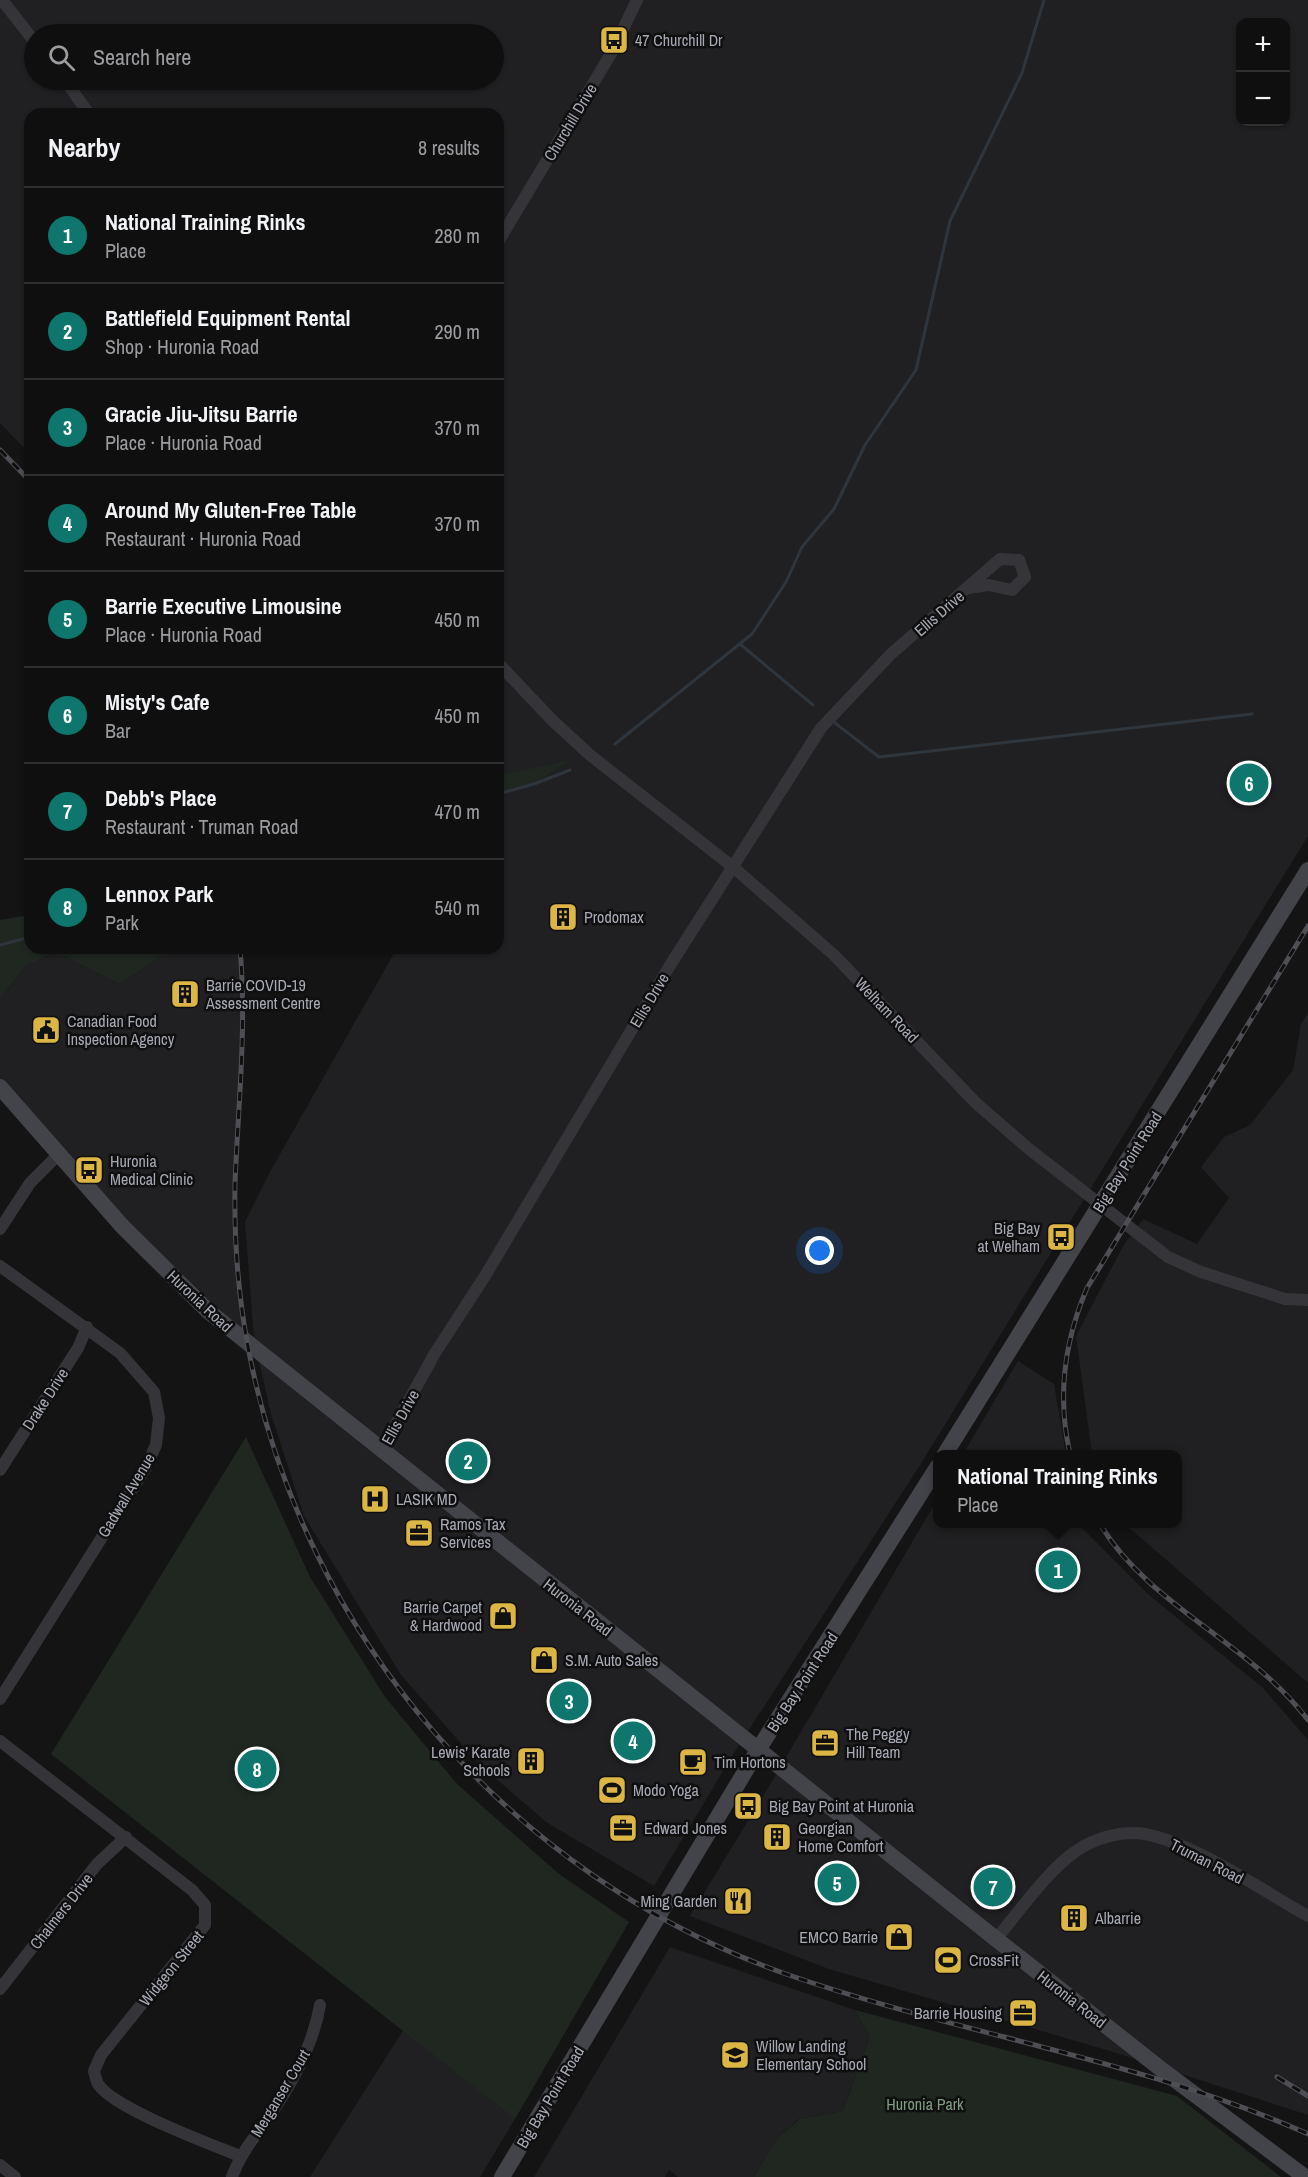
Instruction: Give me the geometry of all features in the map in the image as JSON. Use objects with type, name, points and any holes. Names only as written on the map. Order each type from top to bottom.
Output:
[{"type":"main road","name":"Big Bay Point Road","points":[[948,1450],[1308,870]]},
{"type":"main road","name":"Huronia Road","points":[[0,1087],[122,1226],[208,1311],[996,1939],[1166,2073],[1305,2177]]},
{"type":"main road","name":"Big Bay Point Road","points":[[502,2177],[758,1750],[933,1474]]},
{"type":"street","points":[[2,0],[24,28]]},
{"type":"street","name":"Churchill Drive","points":[[504,232],[612,52],[637,0]]},
{"type":"street","points":[[72,90],[85,108]]},
{"type":"street","name":"Ellis Drive","points":[[381,1451],[435,1353],[491,1266],[669,967],[821,728],[891,654],[968,588]]},
{"type":"street","name":"Welham Road","points":[[504,669],[552,720],[590,754],[733,867],[834,955],[976,1104],[1029,1149],[1168,1257],[1201,1272],[1285,1299],[1308,1300]]},
{"type":"street","points":[[0,1229],[30,1182],[59,1154]]},
{"type":"street","name":"Gadwall Avenue","points":[[0,1266],[120,1353],[154,1392],[159,1418],[156,1445],[138,1479],[0,1699]]},
{"type":"street","name":"Drake Drive","points":[[0,1470],[78,1348],[87,1327]]},
{"type":"street","name":"Widgeon Street","points":[[0,1741],[126,1837],[192,1890],[205,1905],[206,1925],[101,2055],[94,2070],[98,2085],[115,2098],[161,2124],[240,2156]]},
{"type":"street","name":"Truman Road","points":[[996,1939],[1047,1879],[1076,1852],[1108,1835],[1143,1833],[1178,1843],[1308,1916]]},
{"type":"street","name":"Chalmers Drive","points":[[0,1989],[98,1864],[126,1837]]},
{"type":"street","name":"Merganser Court","points":[[232,2177],[240,2156],[269,2117],[297,2071],[315,2031],[320,2005]]},
{"type":"street","points":[[0,2165],[15,2177]]},
{"type":"shaded area","points":[[0,0],[1308,0],[1308,836],[920,1465],[734,1753],[654,1886],[546,1822],[479,1764],[401,1675],[304,1516],[271,1414],[254,1339],[245,1222],[271,1170],[394,954],[504,954],[504,792],[534,784],[569,761],[504,774],[504,108],[24,108],[24,448],[0,423]]},
{"type":"shaded area","points":[[52,954],[60,954],[120,984],[164,954],[240,954],[244,1026],[235,1212],[236,1248],[248,1344],[208,1311],[0,1087],[0,998],[26,966]]},
{"type":"shaded area","points":[[1308,1012],[1308,1683],[1130,1528],[1182,1528],[1182,1450],[1091,1450],[1076,1336],[1123,1246],[1143,1219],[1197,1244],[1229,1198],[1201,1167],[1224,1137],[1250,1125],[1293,1070],[1301,1024]]},
{"type":"shaded area","points":[[1018,1361],[1054,1384],[1065,1450],[965,1450]]},
{"type":"shaded area","points":[[933,1507],[933,1528],[1082,1528],[1149,1595],[1263,1688],[1308,1740],[1308,2115],[1110,2051],[829,1969],[690,1916]]},
{"type":"shaded area","name":"Willow Landing Elementary School","points":[[670,1947],[855,2010],[870,2037],[843,2111],[799,2119],[777,2138],[754,2177],[678,2177],[669,2170],[665,2177],[534,2177]]},
{"type":"shaded area","points":[[404,2029],[515,2119],[480,2177],[310,2177]]},
{"type":"green space","points":[[571,760],[534,784],[504,792],[504,774]]},
{"type":"green space","points":[[24,916],[24,954],[52,954],[26,966],[0,998],[0,920]]},
{"type":"green space","points":[[60,954],[164,954],[120,984]]},
{"type":"green space","points":[[246,1437],[310,1577],[385,1697],[457,1784],[559,1874],[629,1922],[515,2119],[51,1754]]},
{"type":"green space","name":"Huronia Park","points":[[855,2010],[1177,2096],[1281,2177],[754,2177],[777,2138],[800,2119],[843,2111],[870,2037]]},
{"type":"waterway","points":[[615,744],[752,634],[786,582],[802,547],[834,509],[865,445],[916,370],[950,221],[1022,73],[1044,0]]},
{"type":"waterway","points":[[740,644],[813,705]]},
{"type":"waterway","points":[[835,723],[879,757],[1252,714]]},
{"type":"waterway","points":[[504,792],[570,770]]},
{"type":"waterway","points":[[0,945],[24,939]]},
{"type":"railway","points":[[0,450],[24,475]]},
{"type":"railway","points":[[1069,1450],[1064,1412],[1065,1370],[1073,1329],[1087,1288],[1308,926]]},
{"type":"railway","points":[[240,954],[243,1008],[235,1225],[239,1287],[248,1347],[275,1453],[316,1553],[369,1646],[434,1732],[509,1809],[594,1876],[686,1931],[786,1974],[917,2014],[1181,2086],[1245,2108],[1308,2134]]},
{"type":"railway","points":[[1103,1528],[1120,1553],[1145,1578],[1258,1668],[1308,1720]]},
{"type":"railway","points":[[1277,2077],[1308,2096]]},
{"type":"place","name":"47 Churchill Dr","points":[[614,40]]},
{"type":"place","name":"Misty's Cafe","points":[[1249,783]]},
{"type":"place","name":"Prodomax","points":[[563,917]]},
{"type":"place","name":"Barrie COVID-19 Assessment Centre","points":[[185,994]]},
{"type":"place","name":"Canadian Food Inspection Agency","points":[[46,1030]]},
{"type":"place","name":"Huronia Medical Clinic","points":[[89,1170]]},
{"type":"place","name":"Big Bay at Welham","points":[[1061,1237]]},
{"type":"place","name":"Battlefield Equipment Rental","points":[[468,1461]]},
{"type":"place","name":"LASIK MD","points":[[375,1499]]},
{"type":"place","name":"Ramos Tax Services","points":[[419,1533]]},
{"type":"place","name":"National Training Rinks","points":[[1058,1570]]},
{"type":"place","name":"Barrie Carpet & Hardwood","points":[[503,1616]]},
{"type":"place","name":"S.M. Auto Sales","points":[[544,1660]]},
{"type":"place","name":"Gracie Jiu-Jitsu Barrie","points":[[569,1701]]},
{"type":"place","name":"Around My Gluten-Free Table","points":[[633,1741]]},
{"type":"place","name":"The Peggy Hill Team","points":[[825,1743]]},
{"type":"place","name":"Lewis’ Karate Schools","points":[[531,1761]]},
{"type":"place","name":"Tim Hortons","points":[[693,1762]]},
{"type":"place","name":"Lennox Park","points":[[257,1769]]},
{"type":"place","name":"Modo Yoga","points":[[612,1790]]},
{"type":"place","name":"Big Bay Point at Huronia","points":[[748,1806]]},
{"type":"place","name":"Edward Jones","points":[[623,1828]]},
{"type":"place","name":"Georgian Home Comfort","points":[[777,1837]]},
{"type":"place","name":"Barrie Executive Limousine","points":[[837,1883]]},
{"type":"place","name":"Debb's Place","points":[[993,1887]]},
{"type":"place","name":"Ming Garden","points":[[738,1901]]},
{"type":"place","name":"Albarrie","points":[[1074,1918]]},
{"type":"place","name":"EMCO Barrie","points":[[899,1937]]},
{"type":"place","name":"CrossFit","points":[[948,1960]]},
{"type":"place","name":"Barrie Housing","points":[[1023,2013]]},
{"type":"place","name":"Willow Landing Elementary School","points":[[735,2055]]}]
